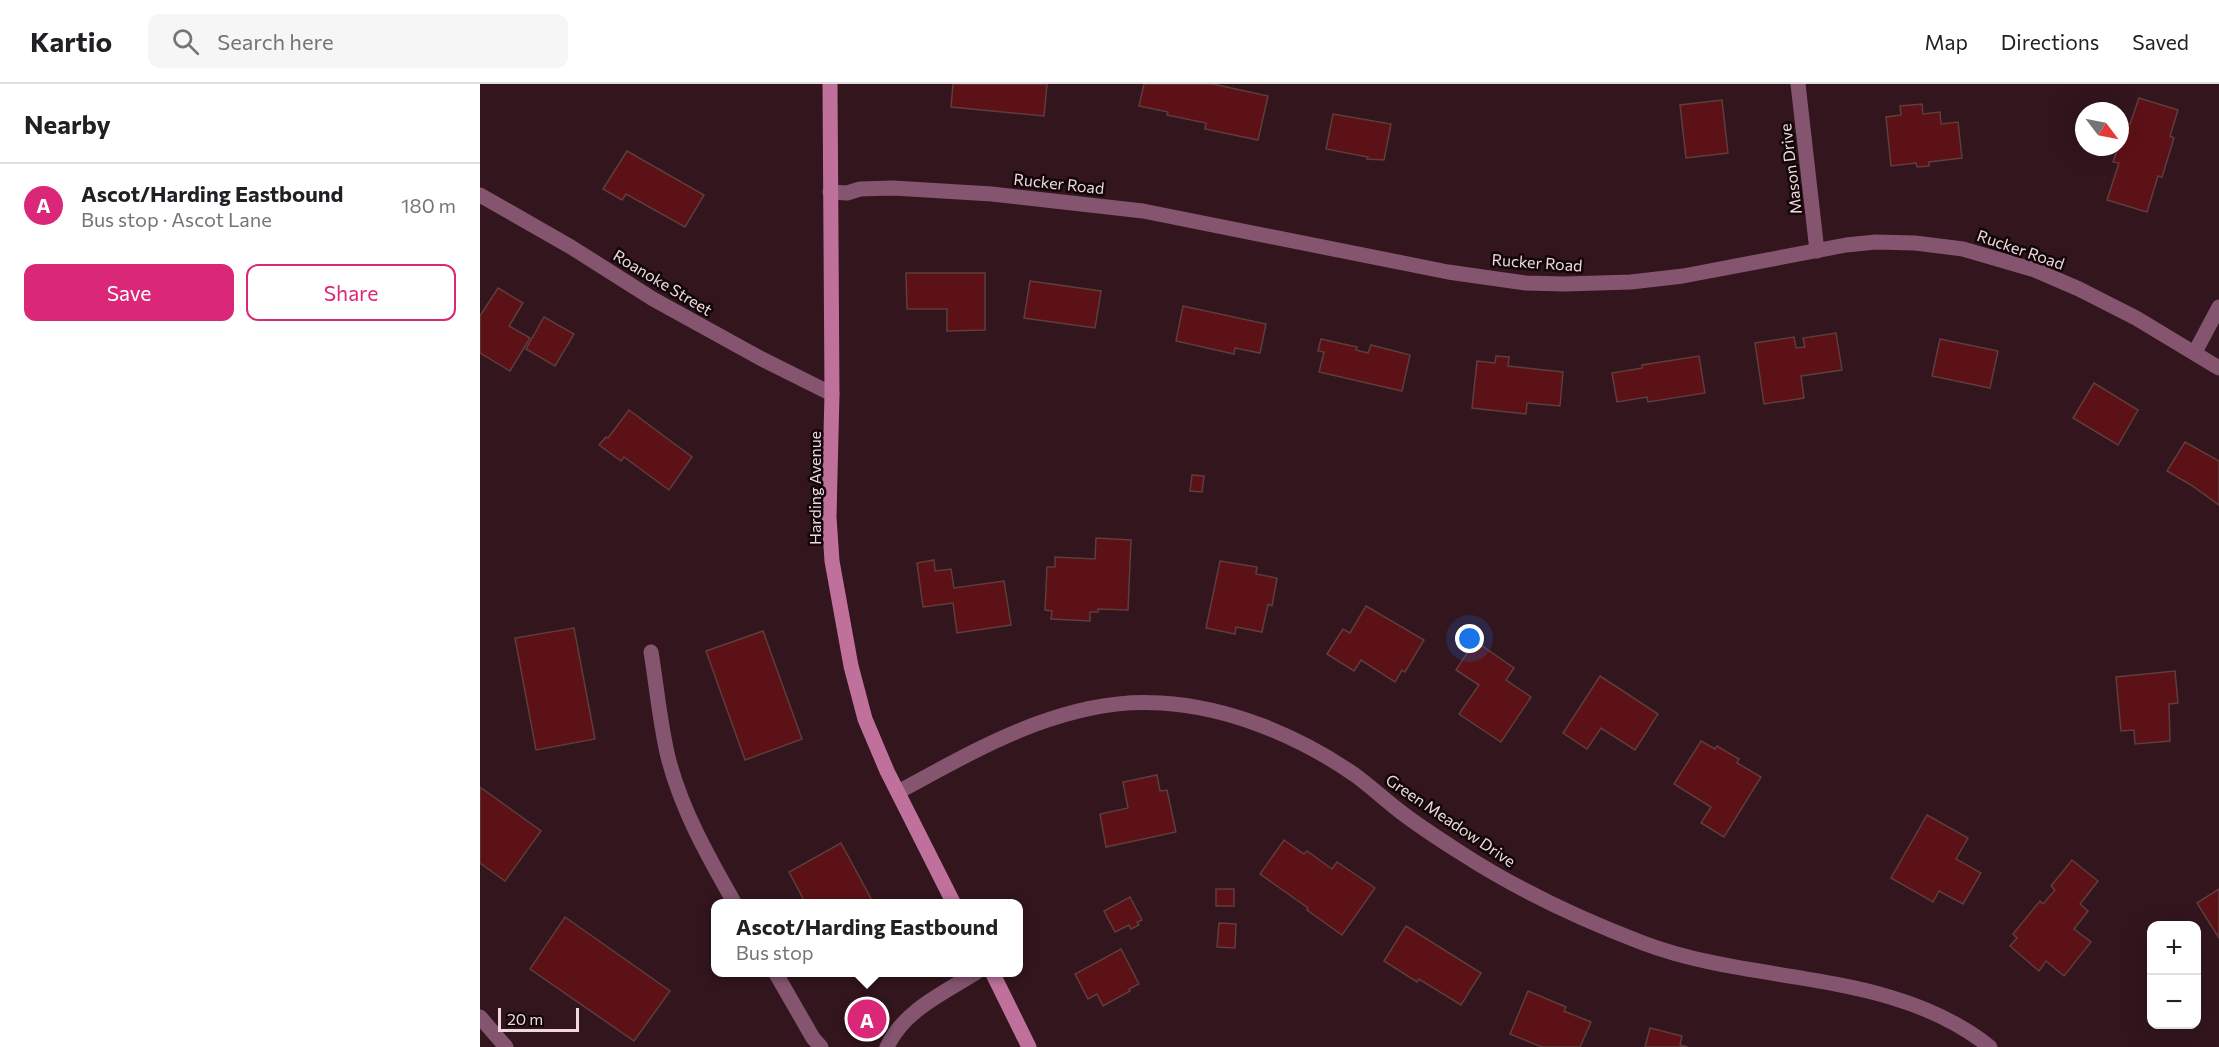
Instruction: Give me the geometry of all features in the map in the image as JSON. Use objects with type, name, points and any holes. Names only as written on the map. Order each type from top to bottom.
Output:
[{"type":"main road","name":"Harding Avenue","points":[[830,84],[832,394],[829,517],[832,561],[851,666],[866,719],[887,771],[952,899]]},
{"type":"main road","points":[[994,977],[1028,1045]]},
{"type":"street","name":"Mason Drive","points":[[1798,84],[1817,251]]},
{"type":"street","name":"Rucker Road","points":[[830,192],[848,193],[860,189],[893,188],[981,193],[1121,208],[1448,272],[1536,283],[1565,284],[1683,276],[1846,245],[1915,243],[1964,249],[2036,270],[2079,289],[2136,318],[2219,368]]},
{"type":"street","name":"Roanoke Street","points":[[480,195],[571,247],[653,299],[760,358],[832,394]]},
{"type":"street","points":[[2195,352],[2219,307]]},
{"type":"street","points":[[651,652],[669,761],[686,811],[704,849],[733,899]]},
{"type":"street","name":"Green Meadow Drive","points":[[898,792],[1003,738],[1066,714],[1104,706],[1143,702],[1214,712],[1273,731],[1329,758],[1462,854],[1514,885],[1583,919],[1678,954],[1726,965],[1841,985],[1902,1001],[1937,1015],[1979,1038],[1990,1047]]},
{"type":"street","points":[[778,977],[813,1038],[821,1047]]},
{"type":"street","points":[[887,1047],[891,1038],[910,1014],[969,977]]},
{"type":"street","points":[[480,1017],[506,1047]]},
{"type":"building","points":[[953,84],[1047,84],[1044,116],[951,107]]},
{"type":"building","points":[[1144,84],[1213,84],[1268,96],[1258,140],[1205,129],[1206,123],[1167,115],[1168,112],[1139,106]]},
{"type":"building","points":[[2139,98],[2178,110],[2170,136],[2174,138],[2162,177],[2158,176],[2147,212],[2107,200],[2119,163],[2113,162],[2115,156],[2129,156],[2130,124]]},
{"type":"building","points":[[1722,100],[1728,153],[1686,158],[1680,105]]},
{"type":"building","points":[[1922,104],[1923,114],[1940,112],[1941,124],[1958,122],[1962,158],[1929,162],[1929,166],[1917,167],[1916,163],[1891,166],[1886,117],[1901,115],[1900,106]]},
{"type":"building","points":[[1333,114],[1391,124],[1384,160],[1367,159],[1368,157],[1326,149]]},
{"type":"building","points":[[627,151],[704,195],[685,227],[626,194],[622,200],[603,189]]},
{"type":"building","points":[[906,273],[985,273],[985,330],[947,331],[947,309],[907,309]]},
{"type":"building","points":[[1030,281],[1101,291],[1095,328],[1024,318]]},
{"type":"building","points":[[498,288],[523,303],[509,326],[530,338],[510,371],[480,353],[480,316]]},
{"type":"building","points":[[1183,306],[1266,324],[1260,353],[1235,348],[1234,354],[1176,341]]},
{"type":"building","points":[[544,317],[574,334],[555,366],[526,349]]},
{"type":"building","points":[[1836,333],[1842,370],[1801,376],[1804,398],[1764,404],[1755,343],[1794,337],[1796,348],[1805,347],[1803,338]]},
{"type":"building","points":[[1321,339],[1357,347],[1356,350],[1368,353],[1371,345],[1410,355],[1402,391],[1319,372],[1324,352],[1318,351]]},
{"type":"building","points":[[1940,339],[1998,351],[1990,388],[1932,376]]},
{"type":"building","points":[[1496,356],[1509,357],[1508,366],[1563,372],[1560,406],[1527,403],[1526,414],[1472,408],[1477,361],[1495,363]]},
{"type":"building","points":[[1699,356],[1705,393],[1648,402],[1647,397],[1617,402],[1612,373],[1642,368],[1642,365]]},
{"type":"building","points":[[2094,383],[2138,410],[2118,445],[2073,418]]},
{"type":"building","points":[[629,410],[692,457],[669,490],[624,457],[621,461],[599,445],[606,437],[608,438]]},
{"type":"building","points":[[2185,442],[2219,461],[2219,505],[2167,471]]},
{"type":"building","points":[[1192,475],[1204,476],[1202,492],[1190,491]]},
{"type":"building","points":[[1096,538],[1131,540],[1128,610],[1098,609],[1098,612],[1090,612],[1090,621],[1051,619],[1052,611],[1045,610],[1047,567],[1055,567],[1055,557],[1095,559]]},
{"type":"building","points":[[934,560],[935,571],[951,569],[954,588],[1004,581],[1011,625],[957,633],[953,603],[923,607],[917,563]]},
{"type":"building","points":[[1220,561],[1257,567],[1256,574],[1277,578],[1272,606],[1268,604],[1262,632],[1236,627],[1235,634],[1206,628]]},
{"type":"building","points":[[1366,606],[1424,640],[1405,672],[1402,670],[1395,682],[1361,660],[1354,671],[1327,654],[1343,629],[1350,633]]},
{"type":"building","points":[[574,628],[595,739],[536,750],[515,638]]},
{"type":"building","points":[[763,631],[802,739],[745,760],[706,651]]},
{"type":"building","points":[[1475,641],[1514,668],[1506,680],[1531,697],[1501,742],[1459,714],[1479,685],[1456,670]]},
{"type":"building","points":[[2175,671],[2178,703],[2169,704],[2170,741],[2135,744],[2134,730],[2121,731],[2116,677]]},
{"type":"building","points":[[1600,676],[1658,714],[1635,750],[1601,728],[1587,749],[1563,733]]},
{"type":"building","points":[[1701,741],[1715,749],[1717,746],[1739,759],[1737,763],[1761,777],[1724,837],[1701,823],[1711,807],[1674,784]]},
{"type":"building","points":[[1157,775],[1160,791],[1167,790],[1176,832],[1106,847],[1100,814],[1128,808],[1123,782]]},
{"type":"building","points":[[480,787],[541,831],[505,881],[480,863]]},
{"type":"building","points":[[1927,815],[1968,838],[1956,859],[1981,873],[1963,904],[1939,891],[1933,902],[1891,878]]},
{"type":"building","points":[[1284,840],[1304,854],[1307,851],[1332,869],[1337,862],[1375,888],[1342,935],[1260,874]]},
{"type":"building","points":[[841,843],[871,899],[803,899],[789,872]]},
{"type":"building","points":[[2072,860],[2098,881],[2080,904],[2088,911],[2074,929],[2091,942],[2064,976],[2046,961],[2039,971],[2010,946],[2017,938],[2013,934],[2040,901],[2043,904],[2055,890],[2051,886]]},
{"type":"building","points":[[1216,889],[1234,889],[1234,906],[1216,906]]},
{"type":"building","points":[[2219,889],[2219,938],[2197,903]]},
{"type":"building","points":[[1130,897],[1142,920],[1137,922],[1139,925],[1131,929],[1129,925],[1115,932],[1104,911]]},
{"type":"building","points":[[565,917],[670,991],[634,1041],[530,969]]},
{"type":"building","points":[[1219,923],[1236,924],[1235,948],[1217,947]]},
{"type":"building","points":[[1406,926],[1481,973],[1461,1005],[1419,979],[1417,982],[1384,961]]},
{"type":"building","points":[[1121,949],[1139,984],[1103,1006],[1097,994],[1088,999],[1075,974]]},
{"type":"building","points":[[1528,991],[1566,1007],[1564,1011],[1591,1022],[1580,1047],[1542,1047],[1510,1034]]},
{"type":"building","points":[[1650,1028],[1682,1036],[1680,1045],[1688,1047],[1645,1047]]},
{"type":"place","name":"Ascot/Harding Eastbound","points":[[867,1019]]}]
